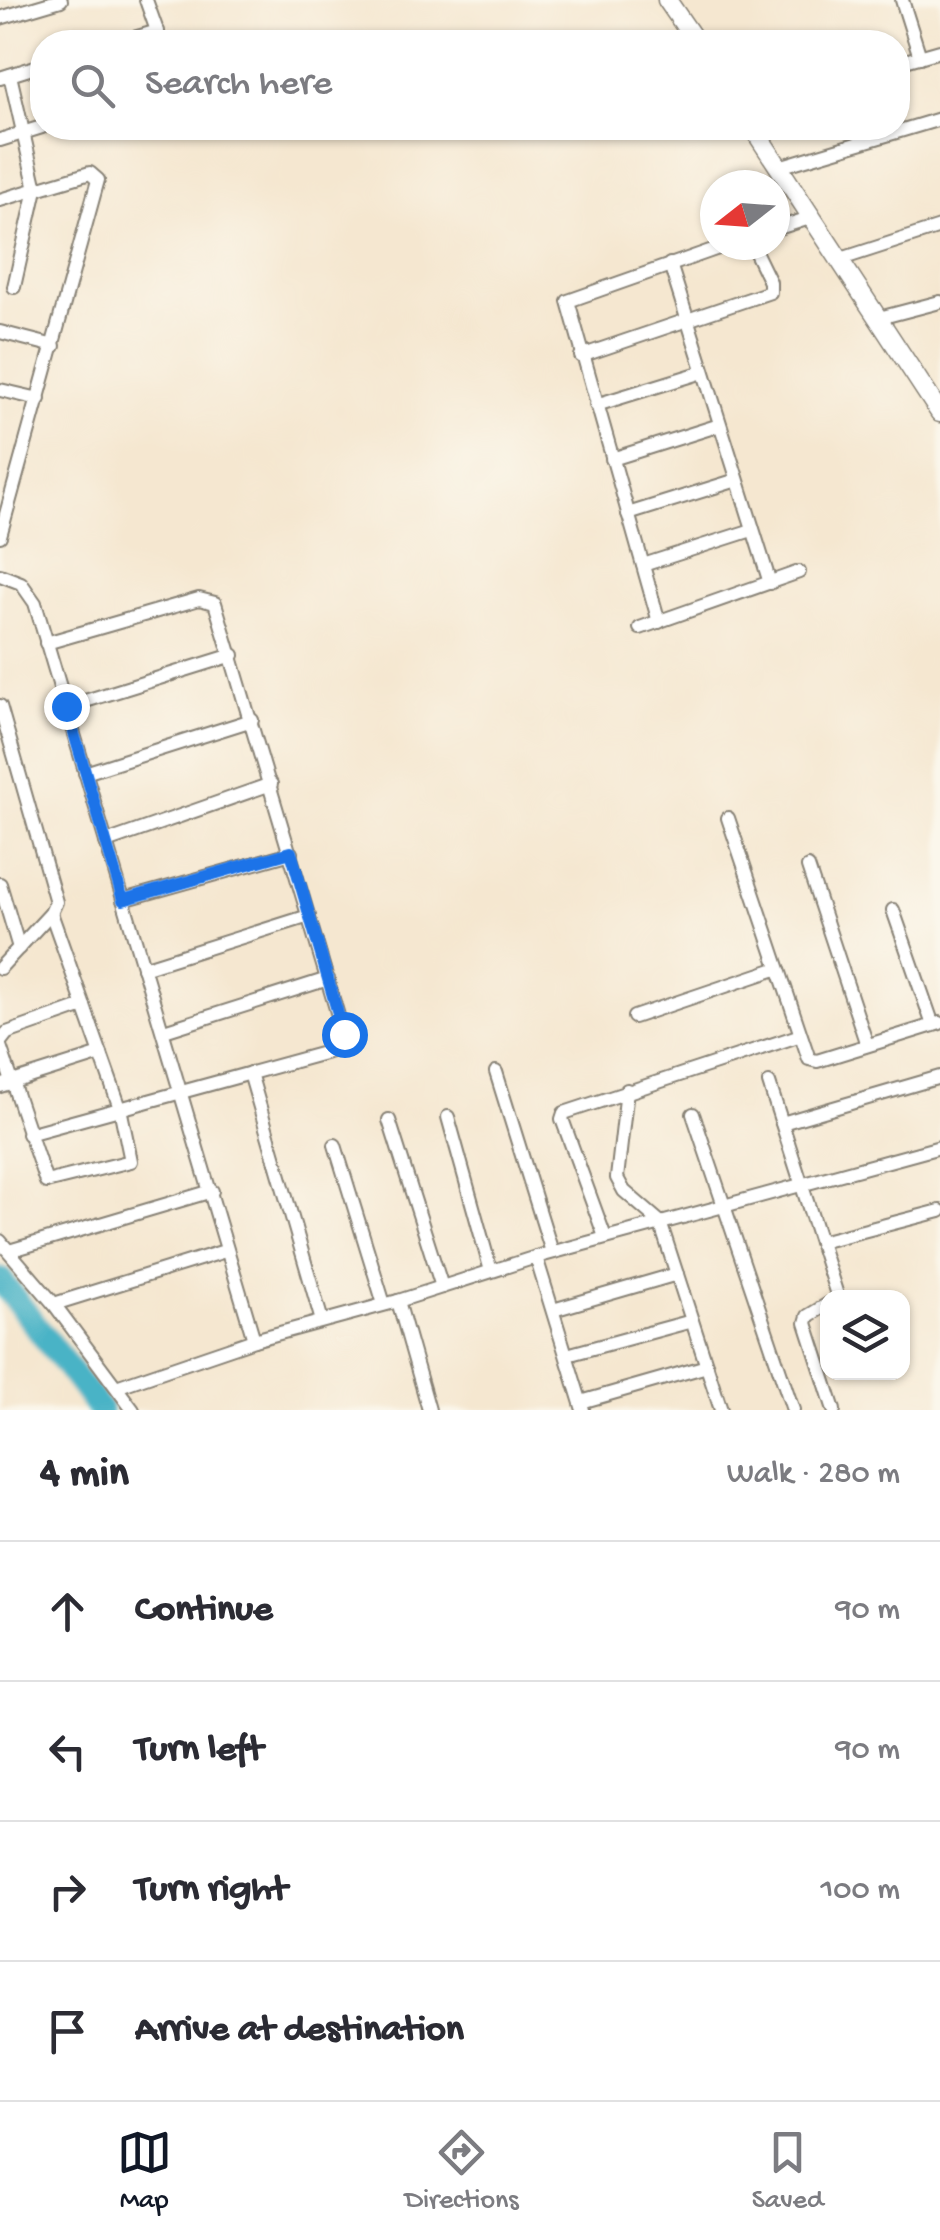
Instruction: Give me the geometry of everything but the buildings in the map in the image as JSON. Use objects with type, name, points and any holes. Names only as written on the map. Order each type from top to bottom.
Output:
[{"type":"main road","points":[[668,0],[688,30]]},
{"type":"main road","points":[[761,140],[940,413]]},
{"type":"street","points":[[0,18],[61,0]]},
{"type":"street","points":[[146,0],[157,30]]},
{"type":"street","points":[[902,0],[920,57]]},
{"type":"street","points":[[910,60],[940,51]]},
{"type":"street","points":[[14,288],[36,189],[24,132],[5,77],[30,70]]},
{"type":"street","points":[[910,129],[940,120]]},
{"type":"street","points":[[0,140],[30,130]]},
{"type":"street","points":[[779,167],[871,140]]},
{"type":"street","points":[[0,200],[90,172],[98,180],[0,536]]},
{"type":"street","points":[[790,224],[813,217]]},
{"type":"street","points":[[841,259],[940,227]]},
{"type":"street","points":[[659,622],[568,309],[573,296],[700,254]]},
{"type":"street","points":[[581,356],[770,292],[770,282],[759,260]]},
{"type":"street","points":[[670,264],[770,583]]},
{"type":"street","points":[[879,318],[940,302]]},
{"type":"street","points":[[0,332],[54,346]]},
{"type":"street","points":[[596,405],[703,372]]},
{"type":"street","points":[[0,390],[38,399]]},
{"type":"street","points":[[612,459],[720,425]]},
{"type":"street","points":[[628,514],[737,480]]},
{"type":"street","points":[[643,565],[752,530]]},
{"type":"street","points":[[640,628],[799,572]]},
{"type":"street","points":[[0,575],[28,590],[46,643],[254,1340]]},
{"type":"street","points":[[28,1134],[344,1044],[310,916],[215,603],[208,598],[46,643]]},
{"type":"street","points":[[66,706],[233,655]]},
{"type":"street","points":[[0,706],[56,889],[51,913],[84,1006],[101,1054],[120,1108],[132,1150],[129,1164],[52,1184],[42,1178],[6,1084],[0,1044],[7,1033],[84,1006]]},
{"type":"street","points":[[85,773],[252,720]]},
{"type":"street","points":[[106,842],[271,784]]},
{"type":"street","points":[[728,818],[803,1054],[817,1061],[937,1024],[893,910]]},
{"type":"street","points":[[123,900],[291,852]]},
{"type":"street","points":[[808,867],[868,1046]]},
{"type":"street","points":[[0,884],[18,948]]},
{"type":"street","points":[[0,968],[51,913]]},
{"type":"street","points":[[143,968],[310,916]]},
{"type":"street","points":[[634,1017],[776,968]]},
{"type":"street","points":[[164,1032],[328,979]]},
{"type":"street","points":[[605,1237],[562,1120],[569,1108],[798,1036]]},
{"type":"street","points":[[6,1084],[101,1054]]},
{"type":"street","points":[[496,1072],[552,1252]]},
{"type":"street","points":[[250,1073],[322,1321]]},
{"type":"street","points":[[782,1123],[940,1078]]},
{"type":"street","points":[[770,1083],[835,1290]]},
{"type":"street","points":[[627,1090],[617,1178],[624,1192],[660,1222],[721,1410]]},
{"type":"street","points":[[693,1114],[792,1410]]},
{"type":"street","points":[[448,1117],[491,1272]]},
{"type":"street","points":[[389,1120],[442,1287]]},
{"type":"street","points":[[335,1145],[429,1410]]},
{"type":"street","points":[[119,1386],[254,1340],[391,1303],[552,1252],[940,1147]]},
{"type":"street","points":[[133,1410],[119,1386],[5,1246],[212,1191]]},
{"type":"street","points":[[820,1242],[940,1211]]},
{"type":"street","points":[[54,1304],[225,1251]]},
{"type":"street","points":[[536,1257],[582,1406],[707,1366]]},
{"type":"street","points":[[553,1310],[678,1274]]},
{"type":"street","points":[[820,1309],[806,1322],[820,1366]]},
{"type":"street","points":[[566,1355],[692,1321]]},
{"type":"street","points":[[824,1380],[834,1410]]},
{"type":"waterway","points":[[0,1279],[100,1410]]},
{"type":"route","points":[[66,706],[123,900],[291,852],[344,1034]]}]
